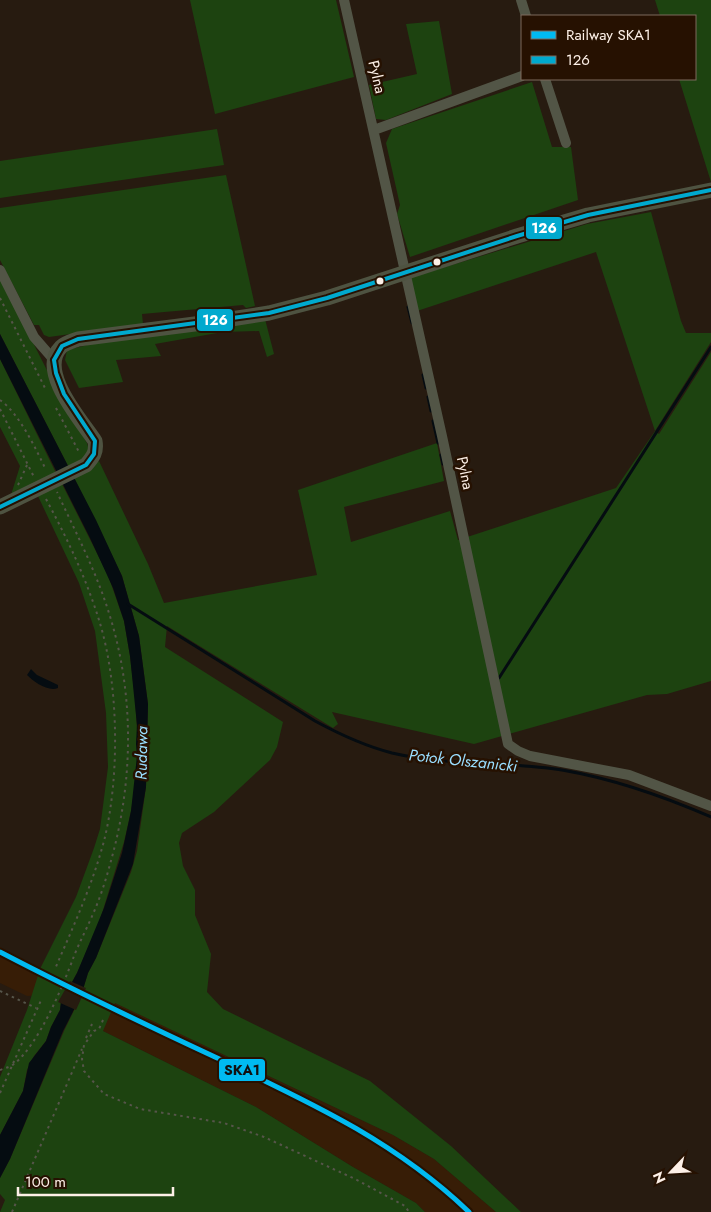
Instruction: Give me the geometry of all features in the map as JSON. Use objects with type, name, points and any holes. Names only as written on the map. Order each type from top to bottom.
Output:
[{"type":"street","name":"Pylna","points":[[344,0],[442,436],[508,744],[530,756],[629,776],[711,806]]},
{"type":"street","points":[[521,0],[526,15]]},
{"type":"street","points":[[374,130],[521,76]]},
{"type":"street","points":[[545,80],[566,143]]},
{"type":"street","points":[[54,360],[62,346],[78,338],[268,313],[327,298],[588,214],[711,190]]},
{"type":"street","points":[[0,270],[34,337],[54,360],[56,376],[65,398],[95,441],[97,450],[86,465],[0,507]]},
{"type":"path","points":[[0,298],[49,394]]},
{"type":"path","points":[[0,400],[24,429],[47,485],[100,622],[112,684],[115,724],[115,765],[104,840],[87,895],[55,969]]},
{"type":"path","points":[[53,402],[86,465]]},
{"type":"path","points":[[0,409],[47,485],[99,584],[109,611],[125,685],[128,722],[128,757],[122,818],[112,858],[94,912],[49,1013],[32,1043],[13,1064],[0,1070]]},
{"type":"path","points":[[0,991],[37,1009]]},
{"type":"path","points":[[0,1094],[42,998]]},
{"type":"path","points":[[103,1020],[99,1029],[94,1031],[84,1044],[82,1054],[84,1071],[104,1094],[140,1109],[224,1123],[264,1138],[355,1179],[405,1206],[409,1212]]},
{"type":"path","points":[[12,1212],[92,1024]]},
{"type":"shaded area","points":[[0,947],[40,969],[44,961],[115,1003],[393,1135],[434,1159],[496,1212],[425,1212],[416,1203],[353,1167],[256,1107],[97,1028],[46,995],[27,996],[0,983]]},
{"type":"green space","points":[[190,0],[336,0],[354,77],[215,114]]},
{"type":"green space","points":[[655,0],[711,0],[711,182],[679,80],[696,80],[696,15],[660,15]]},
{"type":"green space","points":[[439,21],[452,94],[386,120],[376,119],[369,85],[417,74],[406,24]]},
{"type":"green space","points":[[532,82],[552,147],[571,147],[578,200],[410,257],[397,214],[400,205],[386,143],[392,129]]},
{"type":"green space","points":[[217,129],[224,165],[0,198],[0,161]]},
{"type":"green space","points":[[226,175],[255,306],[246,308],[243,305],[142,314],[143,324],[49,337],[44,335],[39,325],[34,325],[0,260],[0,208]]},
{"type":"green space","points":[[651,212],[686,333],[711,333],[711,342],[655,431],[596,252],[417,311],[409,278],[587,224]]},
{"type":"green space","points":[[0,277],[67,410],[87,443],[89,450],[87,456],[69,468],[0,334]]},
{"type":"green space","points":[[265,319],[274,354],[267,357],[259,331],[223,332],[155,344],[161,356],[116,360],[123,382],[79,388],[65,360],[67,350],[108,340]]},
{"type":"green space","points":[[711,352],[711,681],[667,694],[647,695],[474,744],[332,712],[338,724],[333,728],[167,626],[165,647],[283,722],[277,747],[270,760],[214,812],[182,833],[179,843],[183,866],[195,890],[195,915],[211,954],[207,992],[223,1009],[370,1081],[451,1146],[521,1212],[496,1212],[434,1159],[393,1135],[115,1003],[103,1031],[256,1107],[353,1167],[416,1203],[425,1212],[0,1212],[5,1200],[0,1194],[0,1178],[81,996],[88,973],[131,872],[137,851],[146,787],[148,704],[139,636],[122,576],[73,476],[99,461],[148,564],[164,603],[317,575],[298,490],[437,443],[444,481],[344,507],[351,542],[450,511],[458,540],[616,488],[655,431],[659,434]]},
{"type":"green space","points":[[0,359],[57,475],[11,495],[20,466],[0,427]]},
{"type":"green space","points":[[61,482],[108,575],[124,621],[135,698],[137,772],[124,842],[99,923],[77,973],[61,1002],[60,1010],[46,1041],[34,1056],[27,1070],[23,1091],[0,1135],[0,1077],[27,1010],[40,969],[76,897],[94,848],[100,829],[108,767],[106,713],[95,631],[79,583],[37,494]]},
{"type":"water","name":"Rudawa","points":[[0,334],[96,520],[122,576],[139,636],[148,704],[146,787],[133,864],[96,958],[88,973],[81,996],[63,1031],[10,1159],[0,1178],[0,1135],[23,1091],[29,1063],[46,1041],[60,1010],[61,1002],[77,973],[104,908],[122,853],[131,811],[137,756],[137,725],[130,656],[124,621],[113,588],[0,359]]},
{"type":"water","points":[[31,669],[37,675],[58,685],[58,688],[50,689],[33,681],[27,675]]},
{"type":"pier","points":[[70,981],[86,988],[76,1010],[58,1002]]},
{"type":"waterway","points":[[408,307],[412,323]]},
{"type":"waterway","points":[[499,678],[711,347]]},
{"type":"waterway","points":[[423,375],[426,388]]},
{"type":"waterway","points":[[428,397],[431,411]]},
{"type":"waterway","points":[[433,421],[438,443]]},
{"type":"waterway","points":[[441,455],[443,464]]},
{"type":"waterway","name":"Potok Olszanicki","points":[[128,604],[315,721],[372,747],[392,753],[434,760],[520,765],[562,770],[638,789],[711,817]]},
{"type":"rail line","name":"SKA1","points":[[0,952],[107,1006],[316,1106],[380,1143],[411,1164],[440,1186],[469,1212]]},
{"type":"transit line","name":"126","points":[[54,360],[62,346],[78,339],[269,313],[327,298],[517,236],[588,215],[711,190]]},
{"type":"transit line","name":"126","points":[[0,507],[86,465],[94,454],[95,441],[64,394],[56,373],[54,360]]}]
